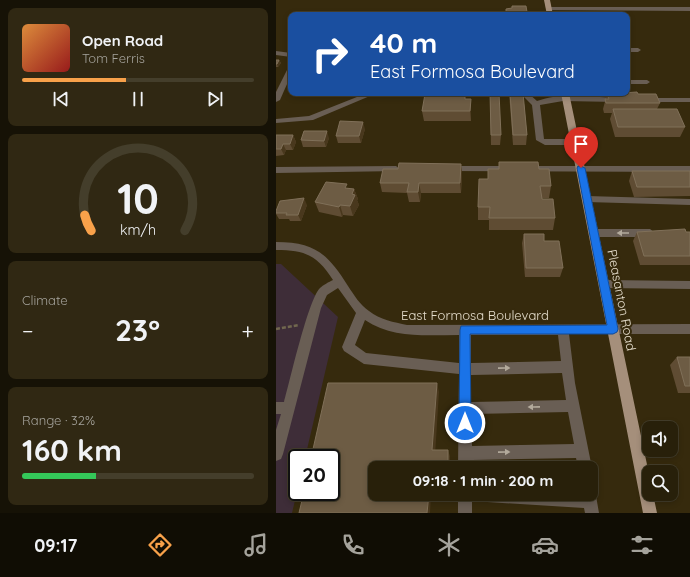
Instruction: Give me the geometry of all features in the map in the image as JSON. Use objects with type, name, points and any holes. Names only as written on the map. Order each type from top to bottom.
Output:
[{"type":"main road","points":[[547,0],[549,12]]},
{"type":"main road","name":"Pleasanton Road","points":[[566,96],[650,513]]},
{"type":"street","points":[[658,0],[662,9]]},
{"type":"street","points":[[549,12],[690,9]]},
{"type":"street","points":[[630,50],[638,50]]},
{"type":"street","points":[[276,53],[288,54]]},
{"type":"street","points":[[276,100],[280,85],[288,73]]},
{"type":"street","points":[[630,82],[647,82]]},
{"type":"street","points":[[276,121],[310,118],[366,96]]},
{"type":"street","points":[[527,96],[536,104],[540,140],[545,142],[576,142]]},
{"type":"street","points":[[536,104],[566,96],[633,100],[690,100]]},
{"type":"street","points":[[276,170],[409,169]]},
{"type":"street","points":[[440,169],[690,169]]},
{"type":"street","points":[[587,199],[690,202]]},
{"type":"street","points":[[594,233],[661,233]]},
{"type":"street","name":"East Formosa Boulevard","points":[[276,246],[295,246],[307,249],[325,262],[351,300],[362,313],[390,327],[407,330],[690,329]]},
{"type":"street","points":[[276,454],[282,408],[316,308],[323,292],[339,281]]},
{"type":"street","points":[[604,284],[690,285]]},
{"type":"street","points":[[362,313],[348,347],[364,358],[465,369],[567,367]]},
{"type":"street","points":[[563,329],[573,406],[583,461]]},
{"type":"street","points":[[465,330],[465,461]]},
{"type":"street","points":[[465,408],[573,406]]},
{"type":"street","points":[[465,453],[581,451]]},
{"type":"street","points":[[465,501],[465,513]]},
{"type":"street","points":[[563,501],[591,503]]},
{"type":"path","points":[[276,329],[312,323]]},
{"type":"shaded area","points":[[276,264],[281,264],[338,317],[307,449],[288,449],[288,501],[295,501],[292,513],[276,513]]},
{"type":"building","points":[[512,6],[526,6],[527,12],[506,12],[506,9],[512,8]]},
{"type":"building","points":[[630,92],[656,94],[660,103],[606,103],[605,99],[609,99],[608,96],[630,96]]},
{"type":"building","points":[[425,96],[465,96],[465,99],[471,99],[470,111],[422,111]]},
{"type":"building","points":[[490,96],[499,96],[501,135],[491,135]]},
{"type":"building","points":[[510,96],[523,96],[527,135],[513,135]]},
{"type":"building","points":[[613,109],[677,109],[685,127],[618,127]]},
{"type":"building","points":[[340,121],[363,122],[359,136],[336,136]]},
{"type":"building","points":[[304,131],[327,131],[324,141],[301,140]]},
{"type":"building","points":[[276,135],[293,135],[290,144],[283,144],[281,149],[276,149]]},
{"type":"building","points":[[499,162],[538,162],[539,169],[549,169],[551,186],[540,186],[542,199],[553,199],[555,218],[489,218],[490,207],[478,207],[479,179],[488,179],[488,169],[499,169]]},
{"type":"building","points":[[399,163],[461,164],[460,183],[419,183],[418,192],[407,192],[409,183],[380,183],[383,169],[398,169]]},
{"type":"building","points":[[632,171],[690,171],[690,187],[637,187]]},
{"type":"building","points":[[326,182],[347,184],[345,188],[354,189],[352,194],[355,195],[350,206],[340,205],[339,207],[315,202]]},
{"type":"building","points":[[304,198],[298,215],[276,213],[280,201]]},
{"type":"building","points":[[685,229],[686,232],[690,232],[690,256],[644,256],[637,232]]},
{"type":"building","points":[[524,234],[544,234],[544,241],[559,241],[563,268],[526,268]]},
{"type":"building","points":[[677,357],[690,357],[690,386],[685,386]]},
{"type":"building","points":[[328,383],[437,383],[432,450],[448,450],[448,461],[368,461],[368,501],[428,501],[427,513],[299,513],[302,501],[340,501],[340,449],[313,449]]},
{"type":"route","points":[[465,423],[465,330],[613,329],[581,168]]}]
